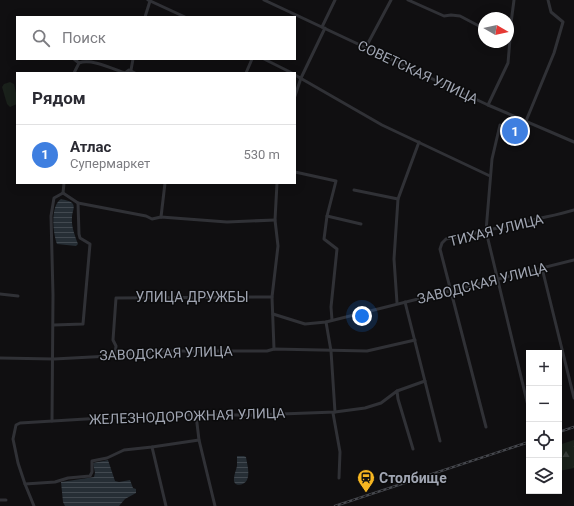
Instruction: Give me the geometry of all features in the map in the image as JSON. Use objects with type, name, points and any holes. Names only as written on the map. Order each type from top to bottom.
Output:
[{"type":"street","points":[[145,16],[149,0],[183,16]]},
{"type":"street","name":"СОВЕТСКАЯ УЛИЦА","points":[[264,0],[488,105],[574,142]]},
{"type":"street","points":[[296,93],[335,0]]},
{"type":"street","points":[[366,47],[391,0]]},
{"type":"street","points":[[408,0],[444,16],[460,16],[478,25]]},
{"type":"street","points":[[512,12],[514,0]]},
{"type":"street","points":[[526,397],[486,231],[490,176],[500,125],[512,127],[515,123],[526,121],[554,53],[563,22],[551,12],[548,0]]},
{"type":"street","points":[[488,105],[508,63],[509,48]]},
{"type":"street","points":[[75,60],[79,63]]},
{"type":"street","points":[[127,72],[130,70],[134,60]]},
{"type":"street","points":[[246,72],[252,60]]},
{"type":"street","points":[[266,60],[290,72]]},
{"type":"street","points":[[74,72],[79,63],[85,61],[122,72]]},
{"type":"street","points":[[296,76],[372,119],[490,176]]},
{"type":"street","points":[[398,304],[394,259],[398,199],[419,142]]},
{"type":"street","points":[[296,172],[336,180],[327,216],[324,239],[337,249],[331,307],[332,320]]},
{"type":"street","points":[[63,193],[64,184]]},
{"type":"street","points":[[161,217],[164,184]]},
{"type":"street","points":[[274,349],[272,297],[278,246],[275,220],[277,184]]},
{"type":"street","points":[[354,190],[398,199]]},
{"type":"street","points":[[63,193],[78,203],[146,216],[152,219],[161,217],[226,222],[275,220]]},
{"type":"street","points":[[52,421],[54,325],[50,216],[54,198],[63,193]]},
{"type":"street","points":[[54,325],[83,324],[90,244],[80,238],[78,203]]},
{"type":"street","name":"ТИХАЯ УЛИЦА","points":[[451,290],[440,249],[442,243],[446,239],[564,214],[574,210]]},
{"type":"street","points":[[327,216],[361,224]]},
{"type":"street","name":"ЗАВОДСКАЯ УЛИЦА","points":[[273,314],[305,324],[326,322],[574,260]]},
{"type":"street","points":[[542,268],[574,398]]},
{"type":"street","points":[[451,290],[486,427]]},
{"type":"street","points":[[0,294],[18,296]]},
{"type":"street","name":"УЛИЦА ДРУЖБЫ","points":[[115,355],[116,346],[113,340],[116,298],[272,297]]},
{"type":"street","points":[[405,302],[440,441]]},
{"type":"street","points":[[326,322],[331,351],[335,412],[333,413],[340,452],[339,478]]},
{"type":"street","name":"ЗАВОДСКАЯ УЛИЦА","points":[[0,358],[54,359],[156,351],[267,351],[274,349],[367,351],[415,340]]},
{"type":"street","name":"ЖЕЛЕЗНОДОРОЖНАЯ УЛИЦА","points":[[25,484],[18,463],[13,439],[16,425],[20,423],[168,414],[254,415],[335,412],[365,408],[382,403],[397,391],[425,381]]},
{"type":"street","points":[[397,391],[413,449]]},
{"type":"street","points":[[196,415],[199,440],[215,506]]},
{"type":"street","points":[[34,506],[25,484],[55,482],[68,478],[90,476],[92,472],[92,461],[107,458],[124,450],[199,440]]},
{"type":"street","points":[[152,447],[166,506]]},
{"type":"street","points":[[0,500],[6,500]]},
{"type":"green space","points":[[10,82],[14,84],[16,104],[10,107],[7,104],[2,87],[4,84]]},
{"type":"green space","points":[[574,440],[574,468],[562,470],[562,444]]},
{"type":"shaded area","points":[[61,199],[71,202],[74,206],[72,220],[78,244],[76,246],[57,244],[53,220],[55,207]]},
{"type":"shaded area","points":[[237,456],[246,457],[248,471],[246,482],[239,485],[234,482]]},
{"type":"shaded area","points":[[108,460],[115,481],[119,482],[130,480],[133,488],[136,489],[136,493],[125,499],[119,506],[65,506],[63,502],[61,482],[94,477],[95,473],[93,463]]},
{"type":"railway","points":[[562,431],[574,427]]},
{"type":"railway","points":[[335,506],[526,443]]},
{"type":"place","name":"Атлас","points":[[515,131]]},
{"type":"place","name":"Столбище","points":[[366,493]]}]
